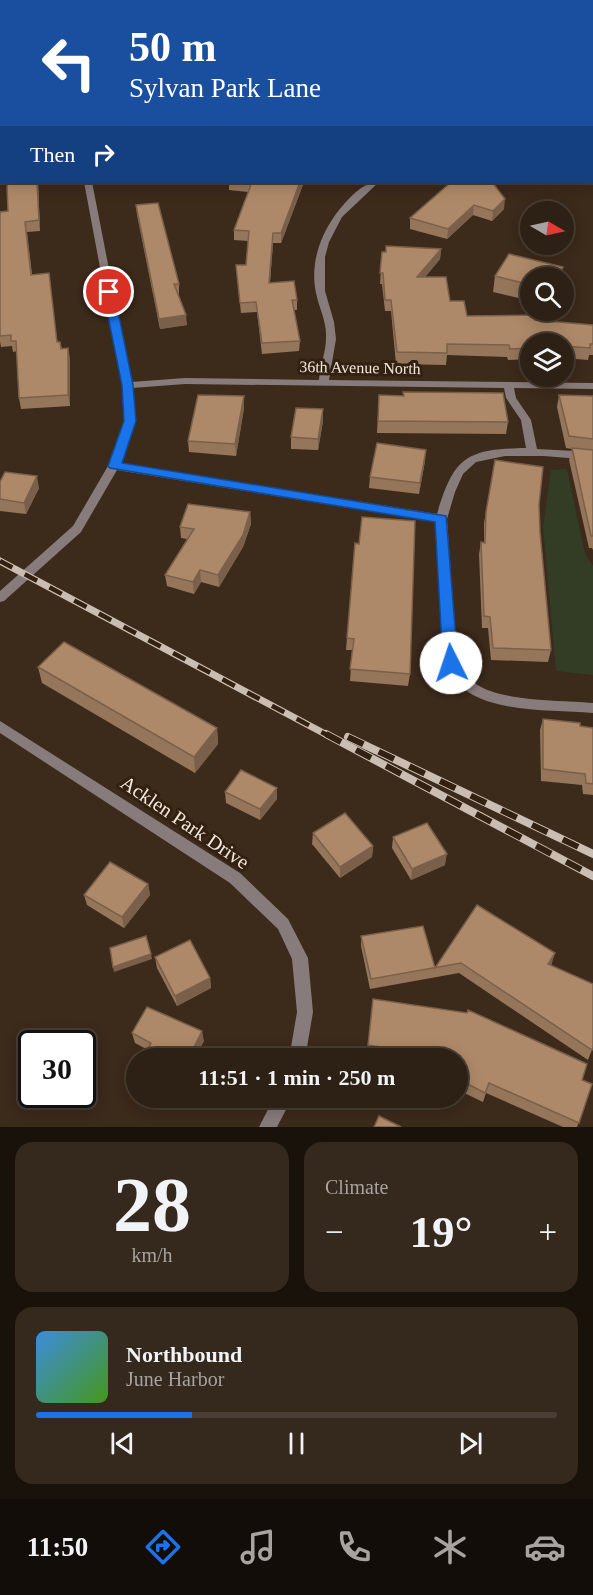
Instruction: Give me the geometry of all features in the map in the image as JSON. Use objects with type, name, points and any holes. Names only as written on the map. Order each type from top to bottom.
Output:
[{"type":"street","points":[[0,598],[77,530],[114,466],[130,421],[128,385],[88,183]]},
{"type":"street","points":[[324,382],[324,368],[331,350],[332,330],[320,291],[321,255],[339,212],[374,183]]},
{"type":"street","name":"36th Avenue North","points":[[128,385],[185,381],[593,386]]},
{"type":"street","points":[[508,384],[511,398],[526,420],[532,453]]},
{"type":"street","points":[[593,456],[532,453],[475,457],[462,468],[447,497],[441,519],[451,663],[461,679],[474,689],[496,698],[593,708]]},
{"type":"street","points":[[114,466],[441,519]]},
{"type":"street","name":"Acklen Park Drive","points":[[0,726],[235,878],[283,924],[300,958],[305,1012],[299,1048]]},
{"type":"street","points":[[268,1127],[278,1108]]},
{"type":"green space","points":[[567,469],[585,554],[593,566],[593,675],[556,671],[543,527],[551,470]]},
{"type":"building","points":[[8,183],[37,183],[39,220],[25,222],[31,275],[49,273],[57,342],[60,342],[61,349],[68,348],[68,395],[19,398],[16,341],[11,341],[11,335],[0,336],[0,212],[8,211]]},
{"type":"building","points":[[252,183],[300,183],[281,233],[273,233],[269,283],[294,281],[297,300],[292,300],[300,341],[262,343],[256,302],[240,303],[236,265],[246,265],[249,231],[234,230]]},
{"type":"building","points":[[493,183],[505,199],[493,211],[474,205],[448,229],[410,218],[449,184]]},
{"type":"building","points":[[158,203],[179,284],[174,284],[186,315],[159,319],[136,205]]},
{"type":"building","points":[[386,246],[441,249],[417,277],[446,277],[450,301],[464,301],[467,316],[520,315],[520,321],[593,325],[593,344],[590,344],[590,348],[574,347],[574,333],[520,333],[520,349],[510,349],[509,345],[447,344],[447,353],[397,352],[391,300],[385,300],[383,273],[380,273],[382,252],[386,252]]},
{"type":"building","points":[[509,254],[563,267],[520,267],[520,282],[495,276]]},
{"type":"building","points":[[403,392],[503,393],[508,422],[378,421],[379,395],[404,396]]},
{"type":"building","points":[[198,395],[244,396],[235,444],[188,441]]},
{"type":"building","points":[[559,395],[593,396],[593,439],[569,436]]},
{"type":"building","points":[[296,408],[323,409],[318,439],[291,437]]},
{"type":"building","points":[[377,443],[426,450],[420,483],[370,477]]},
{"type":"building","points":[[572,448],[593,450],[593,536],[591,536]]},
{"type":"building","points":[[495,460],[543,467],[539,505],[540,532],[551,650],[493,648],[490,617],[484,616],[481,542],[485,543],[486,512]]},
{"type":"building","points":[[5,472],[37,476],[24,503],[0,499],[0,482]]},
{"type":"building","points":[[188,504],[250,512],[243,535],[218,575],[200,570],[193,582],[165,575],[194,529],[180,527]]},
{"type":"building","points":[[362,517],[415,521],[410,674],[350,669],[354,639],[347,638],[355,543],[359,544]]},
{"type":"building","points":[[64,642],[217,728],[194,757],[38,667]]},
{"type":"building","points":[[543,719],[580,723],[580,726],[593,728],[593,784],[586,783],[585,774],[543,769]]},
{"type":"building","points":[[241,770],[277,788],[260,809],[225,792]]},
{"type":"building","points":[[345,813],[373,846],[340,867],[313,833]]},
{"type":"building","points":[[427,823],[447,854],[412,869],[393,837]]},
{"type":"building","points":[[110,862],[148,884],[122,917],[84,895]]},
{"type":"building","points":[[477,905],[555,953],[548,964],[593,984],[592,1050],[461,963],[435,968]]},
{"type":"building","points":[[423,926],[435,968],[371,979],[361,936]]},
{"type":"building","points":[[146,936],[151,954],[113,967],[110,948]]},
{"type":"building","points":[[190,940],[210,978],[175,996],[155,957]]},
{"type":"building","points":[[373,999],[467,1013],[468,1010],[587,1064],[582,1080],[592,1084],[579,1123],[489,1083],[485,1093],[468,1084],[468,1048],[388,1048],[368,1045]]},
{"type":"building","points":[[147,1007],[202,1031],[194,1048],[148,1048],[151,1043],[132,1033]]},
{"type":"building","points":[[379,1116],[401,1127],[374,1127]]},
{"type":"railway","points":[[0,561],[329,736]]},
{"type":"railway","points":[[326,734],[593,876]]},
{"type":"railway","points":[[348,737],[593,854]]},
{"type":"route","points":[[109,292],[128,385],[130,421],[114,466],[441,519],[451,663]]}]
